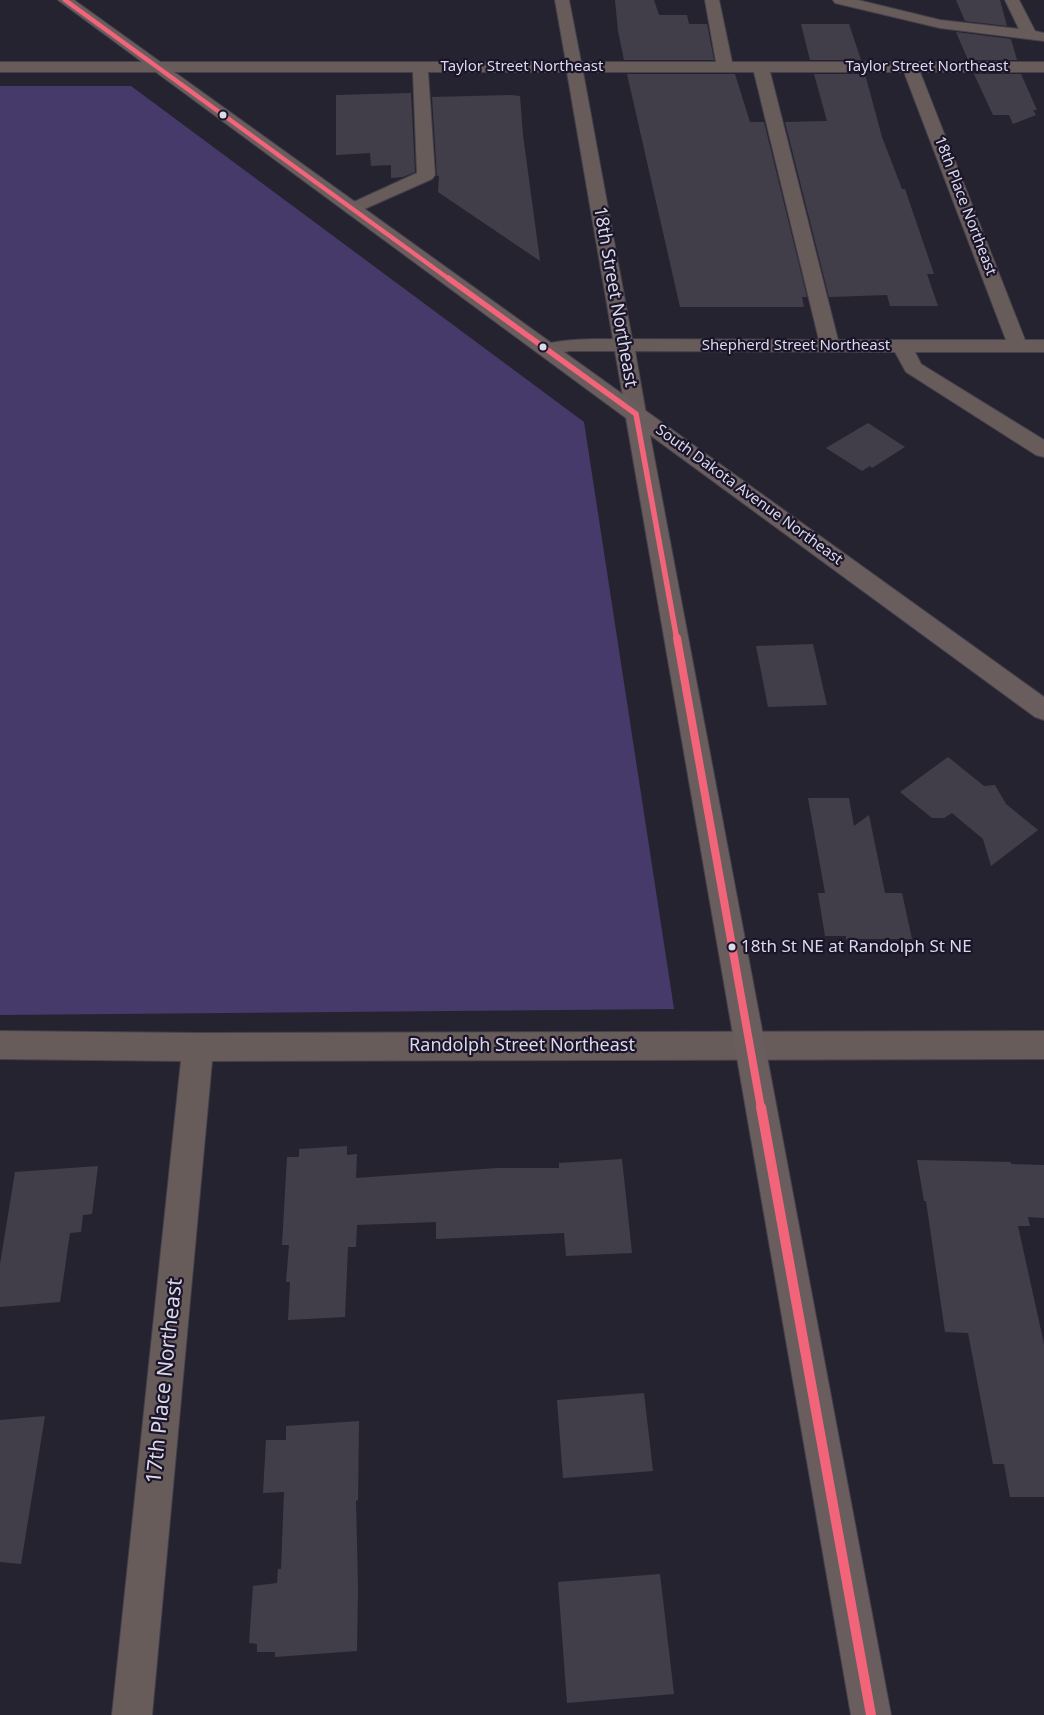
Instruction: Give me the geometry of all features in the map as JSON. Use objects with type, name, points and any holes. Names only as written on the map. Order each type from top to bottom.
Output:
[{"type":"main road","name":"South Dakota Avenue Northeast","points":[[65,0],[1044,710]]},
{"type":"main road","name":"18th Street Northeast","points":[[636,414],[871,1715]]},
{"type":"street","name":"18th Street Northeast","points":[[562,0],[636,414]]},
{"type":"street","points":[[712,0],[724,66]]},
{"type":"street","points":[[840,0],[940,24],[1040,37]]},
{"type":"street","points":[[1012,0],[1040,37]]},
{"type":"street","points":[[353,209],[426,174],[420,66]]},
{"type":"street","points":[[761,66],[830,346]]},
{"type":"street","name":"Taylor Street Northeast","points":[[0,67],[1044,67]]},
{"type":"street","name":"18th Place Northeast","points":[[910,67],[1018,346]]},
{"type":"street","name":"Shepherd Street Northeast","points":[[548,349],[570,345],[1044,346]]},
{"type":"street","points":[[902,346],[913,368],[1044,450]]},
{"type":"street","name":"Randolph Street Northeast","points":[[0,1045],[198,1047],[1044,1045]]},
{"type":"street","name":"17th Place Northeast","points":[[132,1715],[198,1047]]},
{"type":"shaded area","points":[[0,86],[131,86],[584,422],[674,1009],[0,1015]]},
{"type":"building","points":[[615,0],[654,0],[659,15],[687,15],[689,24],[707,24],[714,60],[624,60],[618,31]]},
{"type":"building","points":[[956,0],[1000,0],[1007,26],[965,21]]},
{"type":"building","points":[[801,24],[849,24],[861,60],[810,60]]},
{"type":"building","points":[[956,32],[1011,39],[1017,60],[968,60]]},
{"type":"building","points":[[627,74],[735,74],[750,122],[764,122],[807,297],[802,297],[804,307],[680,307]]},
{"type":"building","points":[[814,74],[865,74],[882,137],[902,189],[905,189],[934,274],[927,274],[938,306],[890,306],[887,295],[829,297],[785,122],[827,121]]},
{"type":"building","points":[[974,74],[1021,74],[1037,110],[1033,110],[1036,115],[1013,124],[1009,115],[993,115]]},
{"type":"building","points":[[411,93],[415,172],[403,177],[391,178],[391,165],[371,166],[370,153],[336,155],[336,95]]},
{"type":"building","points":[[520,96],[523,135],[540,261],[438,192],[439,176],[437,176],[432,97]]},
{"type":"building","points":[[868,423],[905,447],[872,468],[870,466],[862,471],[826,448]]},
{"type":"building","points":[[813,644],[827,705],[768,707],[756,646]]},
{"type":"building","points":[[948,757],[984,786],[995,785],[1006,804],[1038,830],[991,866],[983,839],[952,813],[944,818],[932,818],[900,792]]},
{"type":"building","points":[[808,798],[849,798],[854,826],[869,815],[885,893],[902,893],[912,939],[846,939],[846,936],[825,936],[818,893],[825,893]]},
{"type":"building","points":[[347,1146],[347,1155],[357,1154],[356,1178],[497,1168],[559,1168],[559,1163],[622,1159],[632,1253],[566,1256],[564,1233],[436,1239],[436,1222],[357,1225],[356,1247],[348,1247],[345,1317],[288,1320],[290,1282],[286,1282],[289,1245],[282,1245],[287,1157],[299,1157],[299,1149]]},
{"type":"building","points":[[917,1160],[1011,1162],[1011,1164],[1044,1165],[1044,1218],[1028,1217],[1030,1226],[1018,1226],[1044,1344],[1044,1497],[1010,1497],[1004,1464],[993,1464],[968,1333],[945,1332],[926,1201],[924,1201]]},
{"type":"building","points":[[98,1166],[92,1214],[83,1215],[81,1232],[70,1233],[60,1302],[0,1307],[0,1264],[15,1172]]},
{"type":"building","points":[[644,1393],[653,1471],[563,1478],[557,1400]]},
{"type":"building","points":[[45,1416],[21,1564],[0,1562],[0,1420]]},
{"type":"building","points":[[359,1421],[358,1500],[356,1501],[357,1651],[275,1657],[275,1652],[257,1652],[257,1644],[249,1643],[253,1586],[277,1583],[278,1569],[281,1569],[284,1492],[263,1493],[266,1440],[286,1440],[286,1426]]},
{"type":"building","points":[[660,1574],[674,1694],[567,1703],[558,1582]]},
{"type":"transit line","points":[[65,0],[636,414]]},
{"type":"transit line","points":[[636,414],[871,1715]]},
{"type":"place","name":"18th St NE at Randolph St NE","points":[[732,947]]}]
